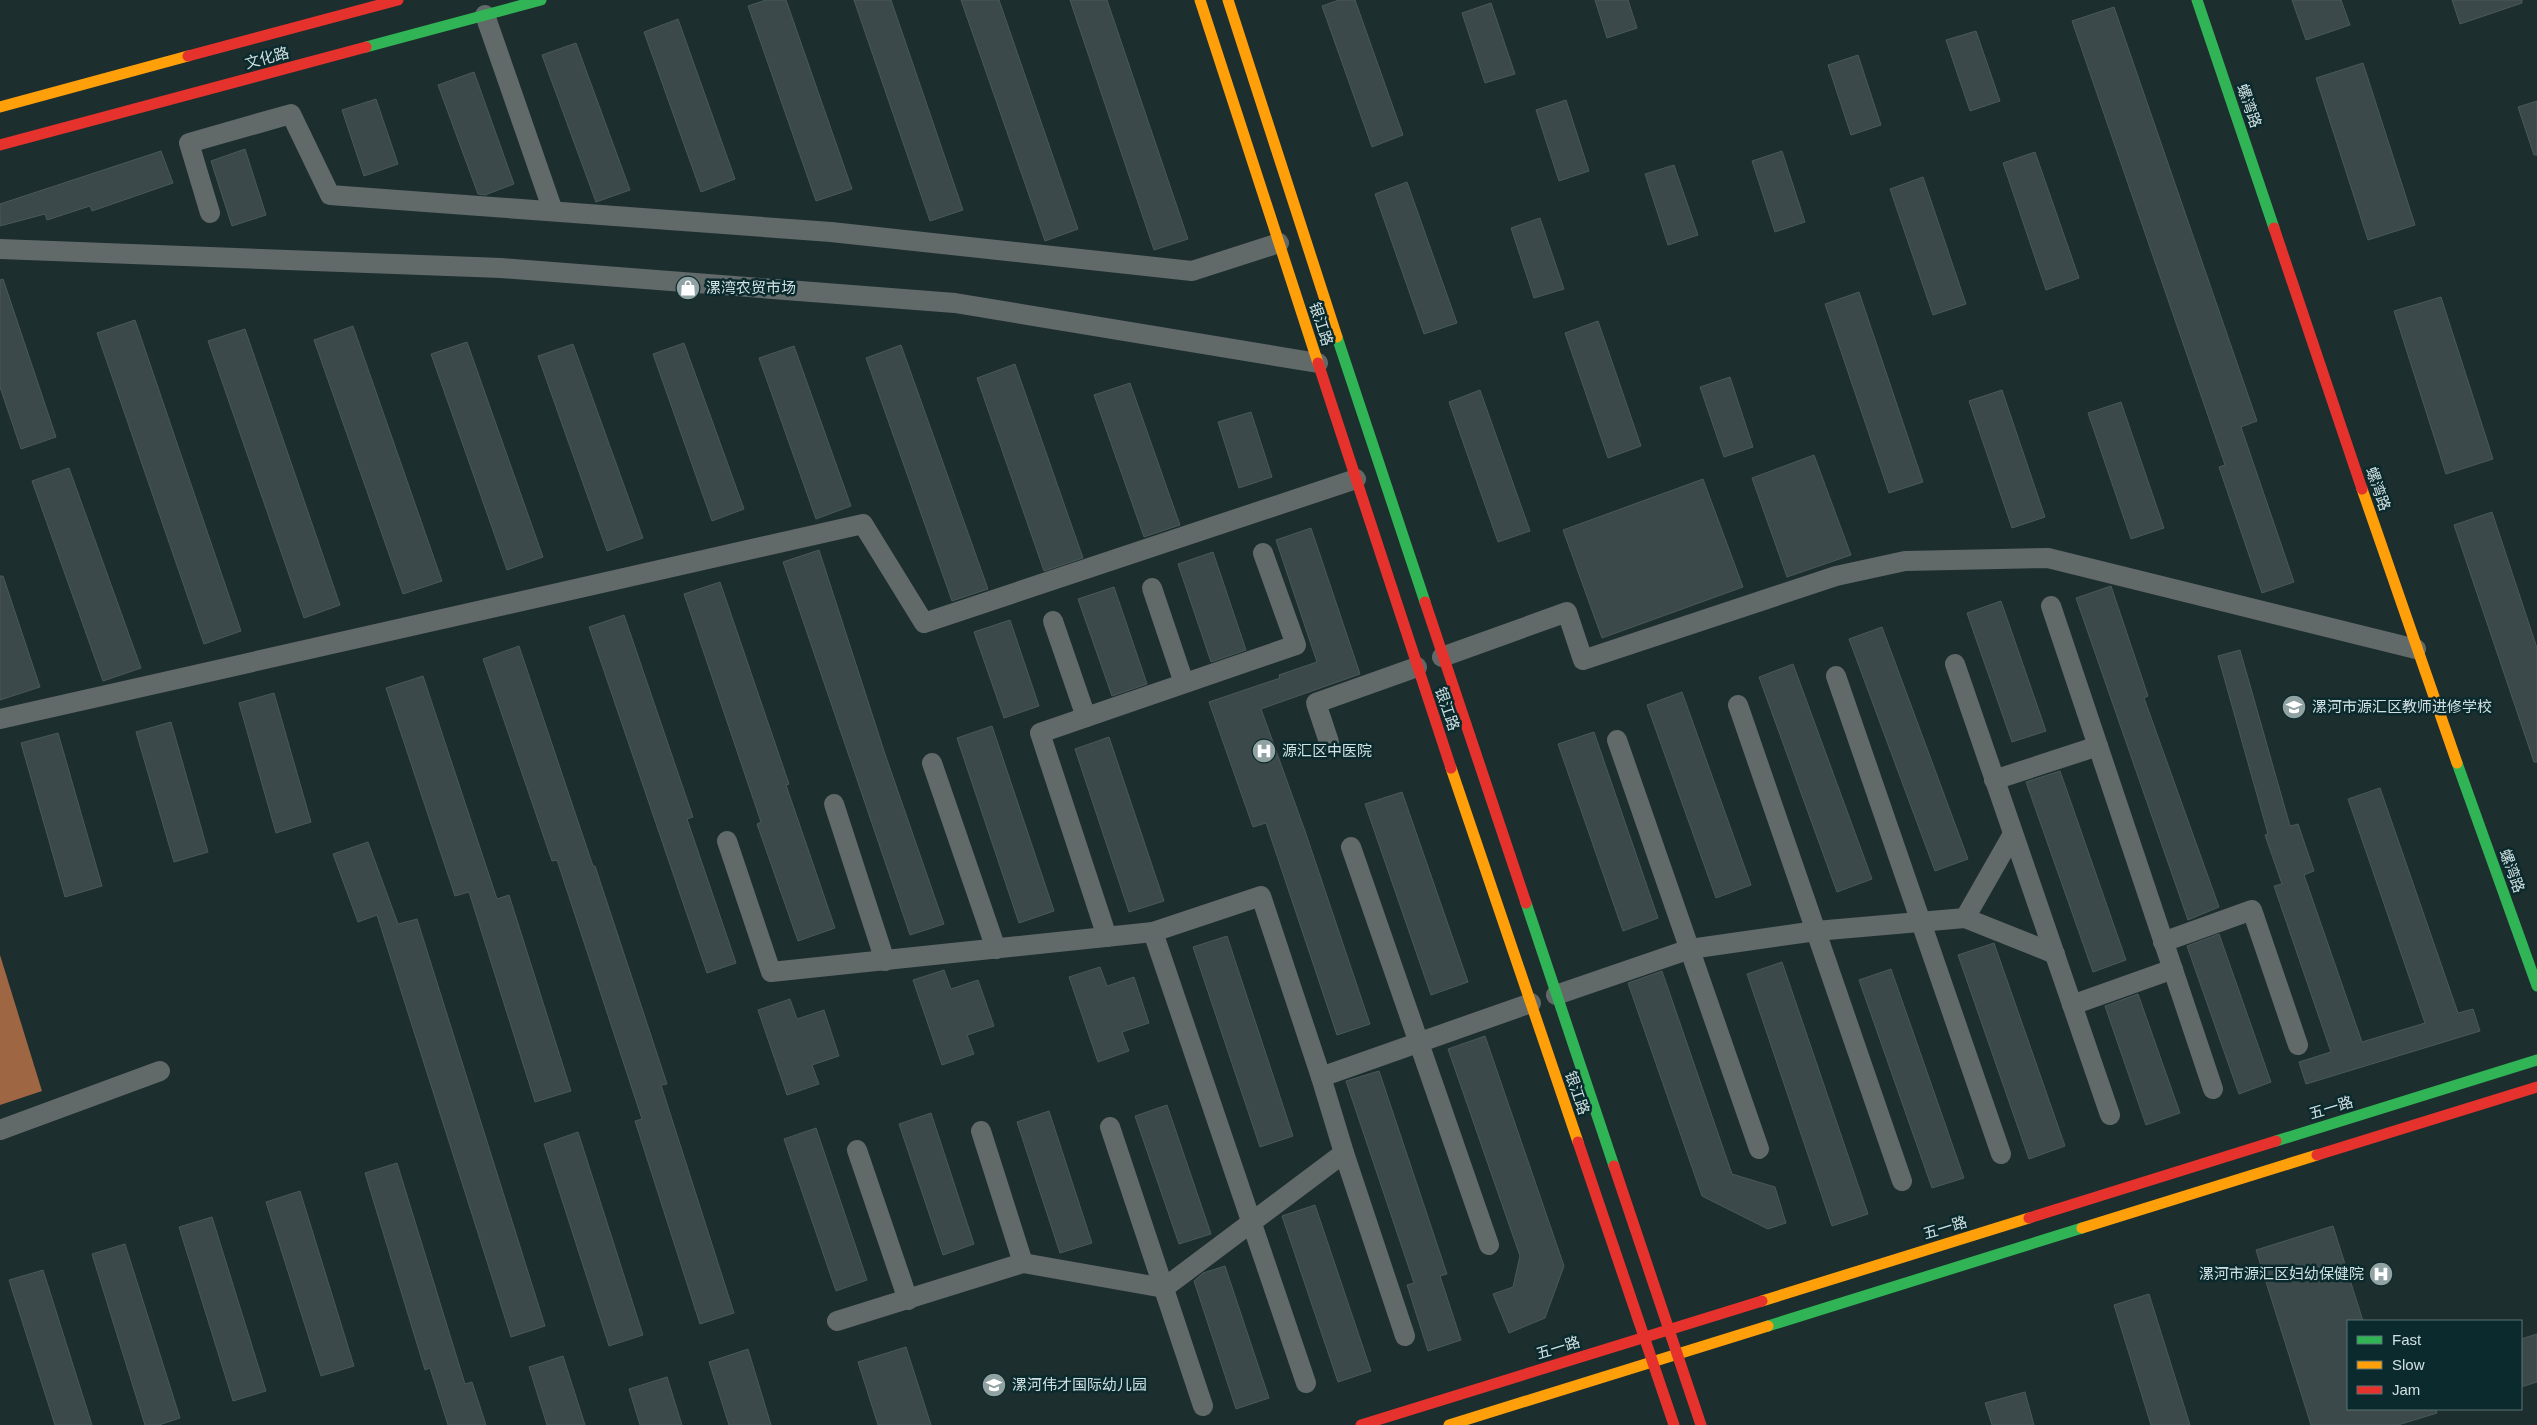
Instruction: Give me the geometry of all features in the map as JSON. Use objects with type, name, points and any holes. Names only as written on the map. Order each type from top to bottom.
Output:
[{"type":"street","name":"文化路","points":[[0,107],[398,0]]},
{"type":"street","name":"文化路","points":[[0,146],[541,0]]},
{"type":"street","name":"银江路","points":[[1200,0],[1292,239],[1318,363],[1368,474],[1543,999],[1643,1338],[1674,1425]]},
{"type":"street","name":"银江路","points":[[1228,0],[1292,239],[1430,662],[1543,999],[1668,1329],[1701,1425]]},
{"type":"street","name":"螺湾路","points":[[2197,0],[2416,649],[2537,986]]},
{"type":"street","points":[[485,15],[553,211]]},
{"type":"street","points":[[210,213],[189,144],[291,114],[330,195],[831,232],[1192,271],[1292,239]]},
{"type":"street","points":[[0,249],[501,268],[955,303],[1318,363]]},
{"type":"street","points":[[0,719],[863,524],[924,623],[1368,474]]},
{"type":"street","points":[[1107,938],[1040,733],[1296,645],[1263,553]]},
{"type":"street","points":[[1329,742],[1316,703],[1568,612],[1583,660],[1836,576],[1905,561],[2048,558],[2416,649]]},
{"type":"street","points":[[1152,588],[1184,684]]},
{"type":"street","points":[[2051,606],[2213,1089]]},
{"type":"street","points":[[1053,621],[1086,717]]},
{"type":"street","points":[[1955,664],[2110,1115]]},
{"type":"street","points":[[1836,676],[2001,1154]]},
{"type":"street","points":[[1738,705],[1902,1181]]},
{"type":"street","points":[[1617,740],[1760,1149]]},
{"type":"street","points":[[1994,780],[2098,746]]},
{"type":"street","points":[[932,762],[996,949]]},
{"type":"street","points":[[834,804],[884,961]]},
{"type":"street","points":[[1966,918],[2013,834]]},
{"type":"street","points":[[727,841],[771,972],[1153,932],[1261,896],[1344,1153],[1406,1336]]},
{"type":"street","points":[[1351,847],[1490,1245]]},
{"type":"street","points":[[2163,942],[2252,910],[2298,1045]]},
{"type":"street","points":[[1321,1077],[1690,949],[1816,932],[1966,918],[2055,954]]},
{"type":"street","points":[[1153,932],[1306,1383]]},
{"type":"street","points":[[2072,1005],[2173,969]]},
{"type":"street","name":"五一路","points":[[1361,1425],[2537,1060]]},
{"type":"street","points":[[0,1130],[160,1072]]},
{"type":"street","points":[[1449,1425],[2537,1088]]},
{"type":"street","points":[[1110,1127],[1203,1406]]},
{"type":"street","points":[[981,1131],[1023,1264]]},
{"type":"street","points":[[857,1150],[908,1300]]},
{"type":"street","points":[[837,1321],[1023,1264],[1164,1288],[1344,1153]]},
{"type":"shaded area","points":[[0,955],[42,1091],[0,1105]]},
{"type":"building","points":[[766,0],[786,0],[852,189],[816,201],[748,6]]},
{"type":"building","points":[[854,0],[891,0],[963,210],[930,221]]},
{"type":"building","points":[[961,0],[999,0],[1078,229],[1045,241]]},
{"type":"building","points":[[1070,0],[1107,0],[1188,239],[1154,250]]},
{"type":"building","points":[[1339,0],[1355,0],[1403,135],[1372,147],[1322,6]]},
{"type":"building","points":[[1595,0],[1628,0],[1637,28],[1607,38]]},
{"type":"building","points":[[2292,0],[2341,0],[2350,25],[2306,40]]},
{"type":"building","points":[[2452,0],[2522,0],[2522,3],[2460,24]]},
{"type":"building","points":[[1491,3],[1515,74],[1485,83],[1462,13]]},
{"type":"building","points":[[2114,7],[2257,421],[2241,427],[2294,582],[2262,593],[2219,467],[2225,465],[2072,21]]},
{"type":"building","points":[[678,19],[735,179],[701,192],[644,32]]},
{"type":"building","points":[[1976,31],[2000,101],[1970,111],[1946,40]]},
{"type":"building","points":[[576,43],[630,190],[596,202],[542,55]]},
{"type":"building","points":[[1858,55],[1881,125],[1851,135],[1828,65]]},
{"type":"building","points":[[2363,63],[2415,225],[2368,240],[2316,78]]},
{"type":"building","points":[[474,72],[514,184],[485,195],[478,194],[438,85]]},
{"type":"building","points":[[376,99],[398,164],[364,176],[342,110]]},
{"type":"building","points":[[1566,100],[1589,171],[1559,181],[1536,110]]},
{"type":"building","points":[[2537,101],[2537,155],[2534,155],[2518,107]]},
{"type":"building","points":[[245,149],[266,215],[232,226],[211,161]]},
{"type":"building","points":[[161,151],[173,183],[92,211],[90,206],[47,220],[45,214],[0,226],[0,204]]},
{"type":"building","points":[[1782,151],[1805,222],[1775,232],[1752,161]]},
{"type":"building","points":[[2035,152],[2079,278],[2046,290],[2003,163]]},
{"type":"building","points":[[1674,165],[1698,235],[1668,245],[1645,174]]},
{"type":"building","points":[[1923,177],[1966,304],[1933,315],[1890,189]]},
{"type":"building","points":[[1407,182],[1457,323],[1424,334],[1375,194]]},
{"type":"building","points":[[1540,218],[1564,289],[1534,298],[1511,228]]},
{"type":"building","points":[[3,279],[56,437],[21,449],[0,387],[0,280]]},
{"type":"building","points":[[1859,292],[1923,482],[1889,493],[1825,304]]},
{"type":"building","points":[[2441,297],[2493,459],[2446,474],[2394,311]]},
{"type":"building","points":[[135,320],[241,631],[204,644],[97,333]]},
{"type":"building","points":[[1598,321],[1641,446],[1608,458],[1565,333]]},
{"type":"building","points":[[353,326],[442,581],[403,594],[314,340]]},
{"type":"building","points":[[245,329],[340,605],[304,618],[208,341]]},
{"type":"building","points":[[467,342],[543,557],[507,570],[431,354]]},
{"type":"building","points":[[684,343],[744,509],[712,521],[653,354]]},
{"type":"building","points":[[573,344],[643,538],[607,551],[538,356]]},
{"type":"building","points":[[901,345],[988,589],[952,601],[866,358]]},
{"type":"building","points":[[794,346],[851,506],[816,519],[759,358]]},
{"type":"building","points":[[1015,364],[1083,558],[1044,571],[977,378]]},
{"type":"building","points":[[1730,377],[1753,447],[1724,457],[1700,387]]},
{"type":"building","points":[[1130,383],[1180,525],[1144,537],[1094,395]]},
{"type":"building","points":[[1480,390],[1530,531],[1498,542],[1449,402]]},
{"type":"building","points":[[2002,390],[2045,517],[2012,528],[1969,401]]},
{"type":"building","points":[[2121,402],[2164,528],[2131,539],[2088,413]]},
{"type":"building","points":[[1251,412],[1272,477],[1239,488],[1218,422]]},
{"type":"building","points":[[1814,455],[1851,555],[1787,577],[1752,478]]},
{"type":"building","points":[[69,468],[141,668],[103,681],[32,481]]},
{"type":"building","points":[[1703,479],[1743,587],[1602,638],[1563,530]]},
{"type":"building","points":[[2492,512],[2537,648],[2537,762],[2534,762],[2454,525]]},
{"type":"building","points":[[1311,528],[1360,674],[1261,709],[1305,831],[1370,1024],[1337,1035],[1266,823],[1253,827],[1209,702],[1280,678],[1279,675],[1317,662],[1276,540]]},
{"type":"building","points":[[819,550],[885,754],[944,924],[910,935],[783,562]]},
{"type":"building","points":[[1213,552],[1246,650],[1211,662],[1178,564]]},
{"type":"building","points":[[0,576],[3,576],[40,687],[0,700]]},
{"type":"building","points":[[720,582],[789,784],[786,785],[835,928],[798,941],[757,824],[761,822],[684,594]]},
{"type":"building","points":[[2111,586],[2148,696],[2144,698],[2219,907],[2188,920],[2076,598]]},
{"type":"building","points":[[1114,587],[1147,684],[1112,696],[1078,599]]},
{"type":"building","points":[[2001,601],[2046,731],[2012,742],[1967,613]]},
{"type":"building","points":[[624,615],[693,817],[687,819],[736,963],[707,973],[589,627]]},
{"type":"building","points":[[1010,620],[1039,706],[1004,718],[974,632]]},
{"type":"building","points":[[1882,627],[1968,859],[1935,871],[1849,639]]},
{"type":"building","points":[[519,646],[593,866],[595,866],[667,1084],[661,1085],[734,1313],[700,1324],[635,1121],[642,1119],[557,860],[552,861],[483,659]]},
{"type":"building","points":[[2240,650],[2290,826],[2298,824],[2314,871],[2304,875],[2362,1042],[2425,1023],[2348,799],[2380,788],[2458,1013],[2473,1009],[2480,1031],[2306,1084],[2299,1062],[2331,1052],[2274,886],[2282,884],[2265,835],[2268,834],[2218,656]]},
{"type":"building","points":[[1793,664],[1872,879],[1837,892],[1759,677]]},
{"type":"building","points":[[423,676],[497,899],[509,895],[571,1091],[535,1102],[469,892],[455,896],[386,688]]},
{"type":"building","points":[[1682,692],[1751,885],[1716,898],[1647,705]]},
{"type":"building","points":[[274,693],[311,822],[276,833],[239,703]]},
{"type":"building","points":[[171,722],[208,852],[174,862],[136,732]]},
{"type":"building","points":[[992,726],[1054,911],[1019,923],[957,738]]},
{"type":"building","points":[[1594,732],[1658,918],[1623,931],[1558,744]]},
{"type":"building","points":[[58,733],[102,886],[65,897],[21,743]]},
{"type":"building","points":[[1109,737],[1164,901],[1129,912],[1075,749]]},
{"type":"building","points":[[2060,771],[2126,960],[2093,972],[2026,782]]},
{"type":"building","points":[[1402,792],[1468,982],[1431,995],[1365,804]]},
{"type":"building","points":[[368,842],[398,924],[417,919],[545,1326],[511,1337],[377,915],[358,922],[333,854]]},
{"type":"building","points":[[2219,934],[2271,1082],[2239,1094],[2187,946]]},
{"type":"building","points":[[1227,936],[1293,1136],[1260,1147],[1193,947]]},
{"type":"building","points":[[1994,943],[2065,1146],[2029,1159],[1958,955]]},
{"type":"building","points":[[1782,962],[1868,1214],[1832,1226],[1747,974]]},
{"type":"building","points":[[1100,967],[1107,986],[1134,977],[1149,1023],[1122,1032],[1129,1051],[1098,1062],[1069,977]]},
{"type":"building","points":[[1891,969],[1964,1178],[1932,1188],[1859,980]]},
{"type":"building","points":[[944,970],[951,989],[978,980],[994,1026],[967,1035],[974,1054],[942,1065],[913,980]]},
{"type":"building","points":[[1662,971],[1732,1174],[1775,1187],[1786,1223],[1768,1229],[1702,1196],[1628,983]]},
{"type":"building","points":[[2138,994],[2180,1113],[2146,1125],[2105,1006]]},
{"type":"building","points":[[790,999],[797,1019],[824,1010],[839,1056],[812,1065],[819,1084],[787,1095],[758,1010]]},
{"type":"building","points":[[1485,1036],[1564,1266],[1545,1318],[1509,1333],[1493,1294],[1513,1287],[1520,1256],[1448,1049]]},
{"type":"building","points":[[1379,1071],[1447,1274],[1440,1276],[1461,1340],[1428,1351],[1407,1285],[1414,1283],[1346,1081]]},
{"type":"building","points":[[1167,1105],[1211,1234],[1179,1244],[1135,1116]]},
{"type":"building","points":[[1049,1111],[1092,1243],[1060,1253],[1017,1122]]},
{"type":"building","points":[[931,1113],[974,1244],[943,1255],[899,1124]]},
{"type":"building","points":[[816,1128],[867,1280],[836,1291],[784,1139]]},
{"type":"building","points":[[578,1132],[643,1335],[609,1346],[544,1144]]},
{"type":"building","points":[[397,1163],[465,1384],[472,1382],[486,1425],[448,1425],[430,1368],[425,1370],[365,1173]]},
{"type":"building","points":[[300,1191],[354,1366],[321,1376],[266,1202]]},
{"type":"building","points":[[1315,1205],[1371,1371],[1338,1382],[1282,1216]]},
{"type":"building","points":[[212,1217],[266,1391],[233,1401],[179,1227]]},
{"type":"building","points":[[2333,1226],[2363,1320],[2347,1320],[2347,1410],[2436,1410],[2437,1413],[2398,1425],[2311,1425],[2256,1250]]},
{"type":"building","points":[[125,1244],[180,1418],[159,1425],[145,1425],[92,1254]]},
{"type":"building","points":[[1225,1266],[1269,1398],[1236,1409],[1194,1281],[1203,1273]]},
{"type":"building","points":[[43,1270],[92,1425],[55,1425],[9,1280]]},
{"type":"building","points":[[2149,1294],[2190,1425],[2151,1425],[2114,1305]]},
{"type":"building","points":[[2537,1334],[2537,1382],[2522,1387],[2522,1339]]},
{"type":"building","points":[[906,1347],[931,1425],[878,1425],[858,1362]]},
{"type":"building","points":[[748,1349],[771,1425],[729,1425],[709,1362]]},
{"type":"building","points":[[563,1356],[585,1425],[547,1425],[529,1367]]},
{"type":"building","points":[[667,1377],[682,1425],[640,1425],[629,1389]]},
{"type":"building","points":[[2025,1392],[2034,1425],[1992,1425],[1985,1403]]},
{"type":"traffic: fast","points":[[366,47],[541,0]]},
{"type":"traffic: fast","points":[[2197,0],[2274,228]]},
{"type":"traffic: fast","points":[[1337,337],[1425,602]]},
{"type":"traffic: fast","points":[[2457,763],[2537,986]]},
{"type":"traffic: fast","points":[[1526,903],[1614,1166]]},
{"type":"traffic: fast","points":[[2276,1141],[2537,1060]]},
{"type":"traffic: fast","points":[[1768,1326],[2082,1228]]},
{"type":"traffic: slow","points":[[1200,0],[1318,363]]},
{"type":"traffic: slow","points":[[1228,0],[1337,337]]},
{"type":"traffic: slow","points":[[0,107],[188,56]]},
{"type":"traffic: slow","points":[[2362,489],[2457,763]]},
{"type":"traffic: slow","points":[[1451,768],[1578,1142]]},
{"type":"traffic: slow","points":[[2082,1228],[2317,1155]]},
{"type":"traffic: slow","points":[[1762,1301],[2029,1218]]},
{"type":"traffic: slow","points":[[1449,1425],[1768,1326]]},
{"type":"traffic: jam","points":[[188,56],[398,0]]},
{"type":"traffic: jam","points":[[0,145],[366,47]]},
{"type":"traffic: jam","points":[[2274,228],[2362,489]]},
{"type":"traffic: jam","points":[[1318,363],[1451,768]]},
{"type":"traffic: jam","points":[[1425,602],[1526,903]]},
{"type":"traffic: jam","points":[[2317,1155],[2537,1087]]},
{"type":"traffic: jam","points":[[2029,1218],[2276,1141]]},
{"type":"traffic: jam","points":[[1578,1142],[1674,1425]]},
{"type":"traffic: jam","points":[[1614,1166],[1701,1425]]},
{"type":"traffic: jam","points":[[1361,1425],[1762,1301]]},
{"type":"place","name":"漯湾农贸市场","points":[[688,288]]},
{"type":"place","name":"漯河市源汇区教师进修学校","points":[[2294,707]]},
{"type":"place","name":"源汇区中医院","points":[[1264,751]]},
{"type":"place","name":"漯河市源汇区妇幼保健院","points":[[2381,1274]]},
{"type":"place","name":"漯河伟才国际幼儿园","points":[[994,1385]]}]
